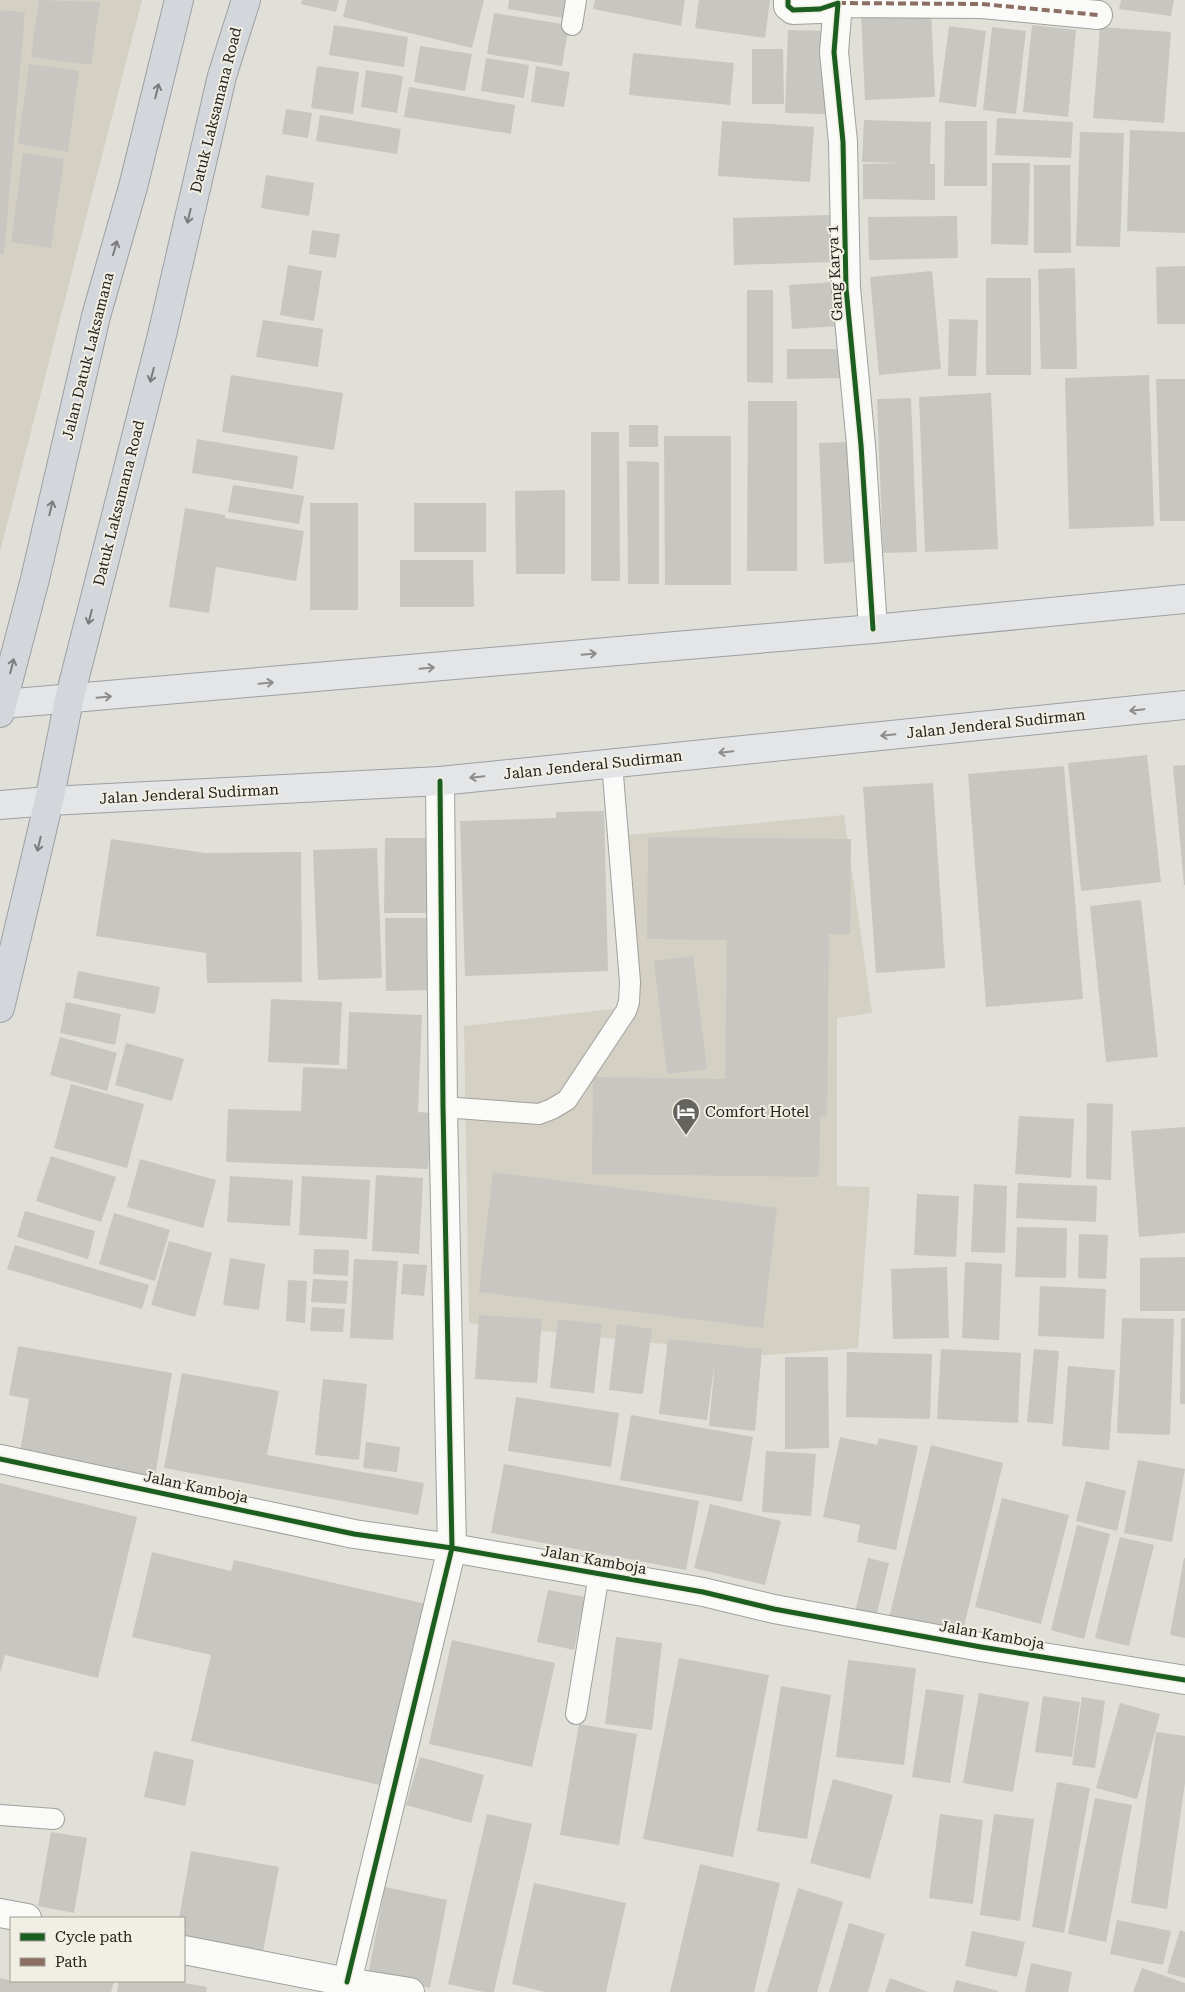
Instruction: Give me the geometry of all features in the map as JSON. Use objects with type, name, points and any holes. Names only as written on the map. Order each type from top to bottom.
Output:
[{"type":"highway","name":"Jalan Datuk Laksamana","points":[[1,709],[34,579],[96,316],[133,187],[179,0]]},
{"type":"highway","name":"Datuk Laksamana Road","points":[[0,1008],[49,801],[69,700],[162,335],[222,76],[246,0]]},
{"type":"main road","points":[[1,709],[69,700],[873,629],[1185,599]]},
{"type":"main road","name":"Jalan Jenderal Sudirman","points":[[0,806],[49,801],[440,781],[1185,705]]},
{"type":"street","points":[[788,0],[788,6],[793,10],[820,9],[838,3],[982,4],[1098,15]]},
{"type":"street","name":"Gang Karya 1","points":[[838,3],[834,52],[843,142],[846,288],[861,445],[873,629]]},
{"type":"street","points":[[346,1982],[452,1548],[443,1107],[440,781]]},
{"type":"street","name":"Jalan Kamboja","points":[[0,1459],[354,1534],[452,1548],[703,1592],[774,1609],[1185,1680]]},
{"type":"street","points":[[0,1913],[22,1917]]},
{"type":"street","points":[[185,1950],[346,1982],[410,1992]]},
{"type":"lane","points":[[572,25],[576,0]]},
{"type":"lane","points":[[443,1107],[538,1114],[552,1110],[568,1100],[626,1011],[629,1002],[630,982],[612,763]]},
{"type":"lane","points":[[576,1714],[598,1574]]},
{"type":"lane","points":[[0,1815],[54,1819]]},
{"type":"shaded area","points":[[0,0],[142,0],[0,552]]},
{"type":"shaded area","points":[[844,815],[872,1013],[837,1018],[837,1186],[870,1187],[858,1348],[766,1355],[469,1323],[464,1026],[621,1008],[617,836]]},
{"type":"building","points":[[39,0],[100,2],[91,65],[31,57]]},
{"type":"building","points":[[302,0],[339,0],[336,12],[301,4]]},
{"type":"building","points":[[347,0],[484,0],[472,48],[343,17]]},
{"type":"building","points":[[509,0],[573,0],[570,19],[508,9]]},
{"type":"building","points":[[595,0],[685,0],[681,26],[593,9]]},
{"type":"building","points":[[699,0],[770,0],[765,38],[695,28]]},
{"type":"building","points":[[1121,0],[1174,0],[1171,16],[1119,9]]},
{"type":"building","points":[[0,10],[25,12],[4,254],[0,254]]},
{"type":"building","points":[[931,10],[935,97],[865,100],[861,13]]},
{"type":"building","points":[[494,13],[569,25],[562,66],[487,54]]},
{"type":"building","points":[[334,25],[408,37],[404,67],[329,55]]},
{"type":"building","points":[[1032,25],[1076,30],[1068,117],[1023,112]]},
{"type":"building","points":[[949,26],[986,31],[976,107],[939,102]]},
{"type":"building","points":[[992,27],[1026,31],[1016,114],[983,110]]},
{"type":"building","points":[[1100,27],[1171,32],[1164,123],[1093,118]]},
{"type":"building","points":[[788,30],[828,31],[825,114],[785,113]]},
{"type":"building","points":[[420,46],[472,54],[465,91],[414,82]]},
{"type":"building","points":[[752,49],[783,49],[784,104],[752,104]]},
{"type":"building","points":[[633,53],[734,63],[730,105],[629,95]]},
{"type":"building","points":[[486,58],[529,65],[524,98],[481,91]]},
{"type":"building","points":[[29,64],[79,71],[68,152],[18,144]]},
{"type":"building","points":[[317,66],[359,72],[353,114],[311,108]]},
{"type":"building","points":[[536,66],[570,72],[564,107],[531,102]]},
{"type":"building","points":[[366,70],[403,76],[397,113],[361,107]]},
{"type":"building","points":[[409,87],[515,105],[511,134],[404,117]]},
{"type":"building","points":[[286,109],[312,113],[308,138],[282,134]]},
{"type":"building","points":[[320,115],[401,129],[397,154],[316,141]]},
{"type":"building","points":[[997,118],[1073,122],[1071,158],[995,155]]},
{"type":"building","points":[[864,120],[931,122],[930,164],[935,164],[935,200],[863,199],[863,164],[902,163],[862,162]]},
{"type":"building","points":[[722,121],[814,127],[810,182],[718,176]]},
{"type":"building","points":[[945,121],[987,121],[987,186],[944,186]]},
{"type":"building","points":[[1130,130],[1185,132],[1185,233],[1127,231]]},
{"type":"building","points":[[1080,132],[1124,133],[1120,247],[1076,246]]},
{"type":"building","points":[[23,153],[64,159],[51,248],[11,242]]},
{"type":"building","points":[[992,163],[1030,163],[1028,245],[991,244]]},
{"type":"building","points":[[1034,165],[1070,165],[1071,253],[1034,253]]},
{"type":"building","points":[[266,175],[314,183],[309,216],[261,208]]},
{"type":"building","points":[[830,215],[831,262],[734,265],[733,218]]},
{"type":"building","points":[[957,216],[958,258],[869,260],[868,217]]},
{"type":"building","points":[[312,230],[340,234],[336,258],[309,254]]},
{"type":"building","points":[[288,265],[322,271],[314,321],[280,315]]},
{"type":"building","points":[[1185,266],[1185,324],[1157,324],[1156,267]]},
{"type":"building","points":[[1075,268],[1077,369],[1041,369],[1038,269]]},
{"type":"building","points":[[932,271],[941,369],[879,375],[870,277]]},
{"type":"building","points":[[986,278],[1031,278],[1031,375],[986,375]]},
{"type":"building","points":[[836,282],[839,326],[792,329],[789,285]]},
{"type":"building","points":[[747,290],[773,290],[773,383],[747,382]]},
{"type":"building","points":[[949,319],[978,320],[976,376],[948,376]]},
{"type":"building","points":[[263,320],[323,329],[318,367],[256,357]]},
{"type":"building","points":[[787,349],[843,349],[844,378],[787,379]]},
{"type":"building","points":[[231,375],[343,393],[334,450],[222,432]]},
{"type":"building","points":[[1149,375],[1154,526],[1069,529],[1065,378]]},
{"type":"building","points":[[1156,379],[1185,379],[1185,521],[1160,521]]},
{"type":"building","points":[[991,393],[998,549],[925,552],[919,397]]},
{"type":"building","points":[[911,398],[917,552],[883,553],[877,399]]},
{"type":"building","points":[[748,401],[797,401],[797,571],[747,571]]},
{"type":"building","points":[[629,425],[658,425],[658,447],[629,447]]},
{"type":"building","points":[[591,432],[619,432],[620,581],[591,581]]},
{"type":"building","points":[[664,436],[731,436],[731,585],[665,585]]},
{"type":"building","points":[[197,439],[298,456],[293,489],[192,473]]},
{"type":"building","points":[[850,442],[855,562],[824,564],[819,443]]},
{"type":"building","points":[[627,461],[659,462],[659,584],[628,584]]},
{"type":"building","points":[[233,485],[304,496],[299,524],[228,512]]},
{"type":"building","points":[[565,490],[565,574],[516,574],[515,491]]},
{"type":"building","points":[[310,503],[358,503],[358,610],[310,610]]},
{"type":"building","points":[[414,503],[486,503],[486,552],[414,552]]},
{"type":"building","points":[[185,508],[225,515],[225,518],[304,531],[296,581],[216,567],[209,613],[169,607]]},
{"type":"building","points":[[400,560],[473,560],[474,607],[400,607]]},
{"type":"building","points":[[1147,755],[1161,882],[1081,891],[1068,763]]},
{"type":"building","points":[[1185,765],[1185,885],[1184,885],[1173,766]]},
{"type":"building","points":[[1064,766],[1083,999],[986,1007],[968,774]]},
{"type":"building","points":[[933,783],[945,968],[876,973],[863,787]]},
{"type":"building","points":[[604,811],[608,971],[465,976],[460,821],[556,818],[556,812]]},
{"type":"building","points":[[648,837],[851,839],[850,934],[829,934],[827,1116],[820,1116],[819,1177],[592,1174],[593,1077],[725,1079],[727,940],[647,939]]},
{"type":"building","points":[[385,838],[430,838],[429,913],[384,913]]},
{"type":"building","points":[[111,839],[205,853],[301,852],[302,982],[207,983],[206,953],[96,936]]},
{"type":"building","points":[[377,848],[382,978],[318,980],[313,850]]},
{"type":"building","points":[[1141,900],[1158,1057],[1106,1062],[1090,906]]},
{"type":"building","points":[[385,918],[430,918],[431,990],[386,991]]},
{"type":"building","points":[[693,956],[707,1069],[667,1074],[654,961]]},
{"type":"building","points":[[78,971],[160,987],[155,1014],[73,998]]},
{"type":"building","points":[[271,999],[342,1002],[339,1065],[268,1062]]},
{"type":"building","points":[[66,1002],[121,1014],[115,1045],[60,1033]]},
{"type":"building","points":[[349,1012],[422,1015],[418,1112],[431,1113],[428,1169],[226,1162],[228,1109],[301,1111],[303,1067],[347,1069]]},
{"type":"building","points":[[60,1037],[117,1053],[107,1091],[50,1075]]},
{"type":"building","points":[[126,1043],[184,1059],[172,1101],[115,1085]]},
{"type":"building","points":[[71,1084],[144,1104],[127,1168],[54,1148]]},
{"type":"building","points":[[1087,1103],[1113,1104],[1111,1180],[1086,1179]]},
{"type":"building","points":[[1019,1116],[1074,1119],[1071,1178],[1015,1174]]},
{"type":"building","points":[[1185,1127],[1185,1233],[1139,1237],[1131,1131]]},
{"type":"building","points":[[51,1156],[116,1177],[101,1222],[36,1201]]},
{"type":"building","points":[[140,1159],[216,1180],[203,1228],[127,1207]]},
{"type":"building","points":[[493,1172],[777,1208],[763,1328],[479,1292]]},
{"type":"building","points":[[376,1175],[423,1178],[419,1254],[372,1251]]},
{"type":"building","points":[[230,1176],[293,1180],[290,1226],[227,1222]]},
{"type":"building","points":[[302,1176],[370,1180],[367,1239],[299,1235]]},
{"type":"building","points":[[1018,1183],[1097,1186],[1096,1222],[1016,1218]]},
{"type":"building","points":[[974,1184],[1007,1186],[1005,1253],[971,1252]]},
{"type":"building","points":[[917,1194],[959,1196],[956,1257],[914,1255]]},
{"type":"building","points":[[25,1211],[95,1231],[88,1259],[17,1237]]},
{"type":"building","points":[[114,1213],[170,1230],[155,1281],[99,1264]]},
{"type":"building","points":[[1017,1227],[1067,1228],[1066,1278],[1015,1277]]},
{"type":"building","points":[[1079,1234],[1108,1235],[1106,1279],[1078,1278]]},
{"type":"building","points":[[169,1241],[212,1253],[195,1317],[151,1305]]},
{"type":"building","points":[[15,1245],[149,1285],[142,1309],[7,1269]]},
{"type":"building","points":[[314,1249],[349,1250],[348,1276],[313,1274]]},
{"type":"building","points":[[1185,1257],[1185,1311],[1140,1311],[1140,1258]]},
{"type":"building","points":[[230,1258],[265,1264],[259,1310],[223,1305]]},
{"type":"building","points":[[354,1259],[398,1261],[393,1340],[350,1338]]},
{"type":"building","points":[[965,1262],[1002,1264],[999,1340],[962,1338]]},
{"type":"building","points":[[403,1264],[427,1265],[424,1296],[401,1294]]},
{"type":"building","points":[[947,1267],[949,1338],[893,1339],[891,1269]]},
{"type":"building","points":[[313,1279],[348,1281],[346,1304],[311,1302]]},
{"type":"building","points":[[288,1280],[307,1281],[305,1323],[286,1321]]},
{"type":"building","points":[[1040,1286],[1106,1289],[1104,1339],[1038,1336]]},
{"type":"building","points":[[312,1307],[345,1309],[343,1332],[310,1331]]},
{"type":"building","points":[[479,1315],[542,1319],[537,1383],[475,1379]]},
{"type":"building","points":[[1122,1318],[1174,1319],[1170,1435],[1117,1433]]},
{"type":"building","points":[[1181,1318],[1185,1318],[1185,1404],[1180,1404]]},
{"type":"building","points":[[558,1319],[602,1324],[594,1393],[550,1388]]},
{"type":"building","points":[[617,1324],[652,1329],[643,1394],[609,1390]]},
{"type":"building","points":[[668,1339],[762,1349],[755,1431],[709,1426],[715,1360],[707,1420],[659,1414]]},
{"type":"building","points":[[18,1346],[172,1373],[154,1482],[19,1458],[29,1399],[9,1395]]},
{"type":"building","points":[[941,1349],[1021,1353],[1018,1423],[937,1419]]},
{"type":"building","points":[[1034,1349],[1059,1351],[1053,1424],[1027,1422]]},
{"type":"building","points":[[847,1352],[932,1354],[930,1419],[846,1417]]},
{"type":"building","points":[[785,1357],[828,1357],[829,1448],[785,1449]]},
{"type":"building","points":[[1068,1366],[1115,1370],[1109,1450],[1062,1446]]},
{"type":"building","points":[[182,1373],[279,1391],[267,1455],[424,1483],[418,1515],[164,1468]]},
{"type":"building","points":[[323,1379],[367,1384],[359,1460],[315,1455]]},
{"type":"building","points":[[516,1397],[619,1413],[611,1467],[508,1451]]},
{"type":"building","points":[[631,1415],[753,1437],[742,1502],[620,1480]]},
{"type":"building","points":[[840,1437],[877,1445],[879,1438],[918,1446],[896,1550],[857,1542],[860,1525],[823,1517]]},
{"type":"building","points":[[366,1442],[400,1447],[397,1472],[363,1468]]},
{"type":"building","points":[[931,1445],[1003,1463],[962,1635],[889,1618]]},
{"type":"building","points":[[766,1451],[816,1454],[811,1516],[762,1512]]},
{"type":"building","points":[[1138,1460],[1185,1469],[1172,1542],[1124,1533]]},
{"type":"building","points":[[504,1464],[699,1501],[686,1570],[491,1533]]},
{"type":"building","points":[[1086,1481],[1126,1491],[1117,1531],[1076,1521]]},
{"type":"building","points":[[0,1483],[137,1517],[98,1678],[5,1655],[0,1673]]},
{"type":"building","points":[[1002,1498],[1069,1515],[1041,1624],[975,1607]]},
{"type":"building","points":[[710,1504],[781,1521],[765,1585],[694,1568]]},
{"type":"building","points":[[1077,1525],[1110,1534],[1084,1639],[1051,1630]]},
{"type":"building","points":[[1120,1537],[1154,1545],[1129,1646],[1095,1638]]},
{"type":"building","points":[[152,1552],[231,1571],[234,1560],[426,1604],[384,1786],[191,1741],[211,1655],[132,1637]]},
{"type":"building","points":[[868,1558],[889,1563],[876,1617],[855,1612]]},
{"type":"building","points":[[1185,1558],[1185,1638],[1170,1635]]},
{"type":"building","points":[[548,1590],[585,1597],[574,1650],[537,1642]]},
{"type":"building","points":[[616,1637],[662,1643],[652,1730],[605,1724]]},
{"type":"building","points":[[452,1640],[555,1663],[532,1767],[429,1744]]},
{"type":"building","points":[[679,1658],[769,1675],[733,1857],[643,1839]]},
{"type":"building","points":[[848,1660],[916,1668],[904,1765],[836,1757]]},
{"type":"building","points":[[781,1686],[831,1695],[807,1839],[757,1831]]},
{"type":"building","points":[[926,1689],[964,1695],[950,1783],[912,1777]]},
{"type":"building","points":[[979,1693],[1029,1702],[1013,1792],[963,1783]]},
{"type":"building","points":[[1043,1696],[1080,1702],[1072,1757],[1035,1752]]},
{"type":"building","points":[[1082,1697],[1105,1701],[1095,1768],[1072,1765]]},
{"type":"building","points":[[1120,1703],[1160,1714],[1137,1799],[1096,1788]]},
{"type":"building","points":[[579,1724],[637,1734],[619,1845],[560,1835]]},
{"type":"building","points":[[1156,1732],[1185,1736],[1185,1783],[1167,1909],[1131,1903]]},
{"type":"building","points":[[154,1751],[194,1760],[185,1806],[144,1797]]},
{"type":"building","points":[[420,1757],[484,1775],[471,1823],[406,1805]]},
{"type":"building","points":[[833,1779],[893,1795],[870,1879],[810,1863]]},
{"type":"building","points":[[1057,1782],[1090,1788],[1064,1933],[1032,1927]]},
{"type":"building","points":[[1095,1798],[1132,1805],[1106,1942],[1068,1934]]},
{"type":"building","points":[[487,1814],[532,1824],[494,1992],[484,1992],[448,1984]]},
{"type":"building","points":[[940,1814],[983,1820],[973,1904],[929,1898]]},
{"type":"building","points":[[994,1814],[1034,1819],[1020,1921],[980,1915]]},
{"type":"building","points":[[51,1832],[87,1838],[74,1913],[38,1906]]},
{"type":"building","points":[[191,1851],[279,1867],[262,1957],[185,1942],[185,1917],[179,1917]]},
{"type":"building","points":[[700,1864],[780,1883],[754,1992],[670,1992]]},
{"type":"building","points":[[534,1883],[626,1903],[606,1992],[545,1992],[512,1984]]},
{"type":"building","points":[[385,1887],[447,1900],[430,1988],[368,1975]]},
{"type":"building","points":[[798,1888],[843,1902],[817,1992],[767,1992]]},
{"type":"building","points":[[1117,1920],[1171,1931],[1163,1965],[1110,1954]]},
{"type":"building","points":[[849,1923],[885,1934],[868,1992],[829,1992]]},
{"type":"building","points":[[1180,1930],[1185,1932],[1185,1978],[1167,1973]]},
{"type":"building","points":[[972,1931],[1025,1942],[1017,1977],[965,1966]]},
{"type":"building","points":[[1031,1963],[1072,1972],[1068,1992],[1025,1992]]},
{"type":"building","points":[[1142,1968],[1185,1983],[1185,1992],[1133,1992]]},
{"type":"building","points":[[0,1978],[10,1982],[114,1982],[111,1992],[0,1992]]},
{"type":"building","points":[[890,1978],[928,1992],[885,1992]]},
{"type":"building","points":[[956,1980],[998,1991],[998,1992],[953,1992]]},
{"type":"building","points":[[119,1982],[178,1982],[207,1987],[206,1992],[117,1992]]},
{"type":"marked path","points":[[838,3],[982,4],[1098,15]]},
{"type":"cycle path","points":[[788,0],[788,6],[793,10],[820,9],[838,3],[834,52],[843,142],[846,288],[861,445],[873,629]]},
{"type":"cycle path","points":[[347,1982],[452,1548],[443,1107],[440,781]]},
{"type":"cycle path","points":[[0,1459],[354,1534],[452,1548],[703,1592],[774,1609],[981,1647],[1185,1680]]},
{"type":"place","name":"Comfort Hotel","points":[[686,1136]]}]
